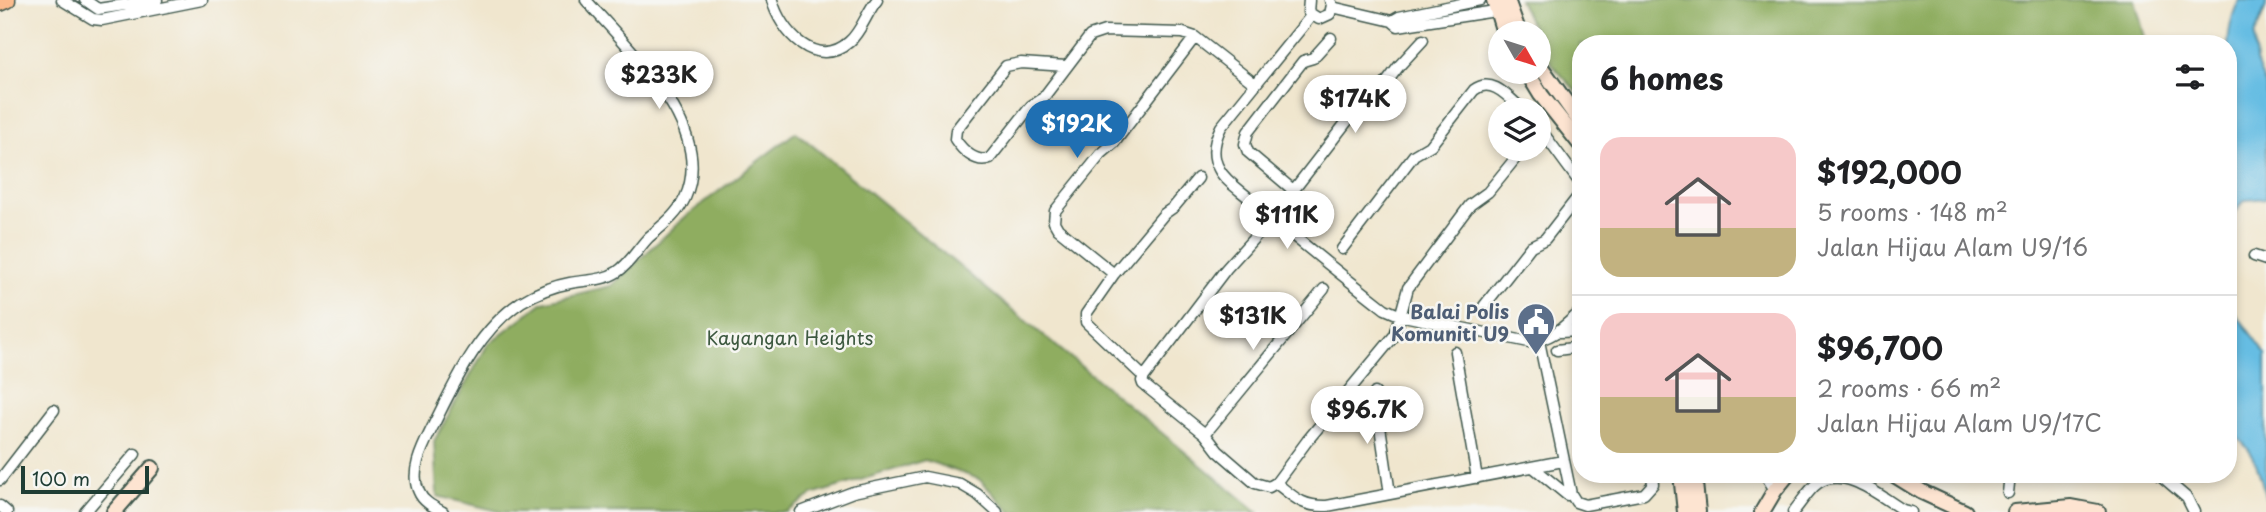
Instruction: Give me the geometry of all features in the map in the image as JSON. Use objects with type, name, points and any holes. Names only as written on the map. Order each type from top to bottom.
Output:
[{"type":"main road","points":[[0,3],[7,0]]},
{"type":"street","points":[[62,0],[93,19],[102,20],[202,0]]},
{"type":"street","points":[[85,0],[98,9],[157,0]]},
{"type":"street","points":[[443,512],[425,501],[418,491],[417,467],[456,378],[478,346],[492,328],[521,302],[556,286],[617,272],[675,215],[690,183],[691,162],[685,131],[667,94],[586,0]]},
{"type":"street","points":[[772,0],[781,22],[802,46],[815,51],[831,51],[847,45],[857,34],[877,0]]},
{"type":"street","points":[[1392,21],[1398,17],[1480,0]]},
{"type":"street","points":[[1512,21],[1502,5],[1424,24],[1398,26],[1392,21],[1331,4],[1330,14],[1323,19],[1306,6],[1255,84],[1221,127],[1215,139],[1214,152],[1219,169],[1226,178],[1385,309],[1399,315],[1518,341],[1539,341],[1560,332],[1572,331]]},
{"type":"street","points":[[1066,66],[1021,63],[1006,66],[956,130],[954,139],[957,144],[978,160],[990,158],[1031,106],[1043,98],[1090,36],[1105,31],[1183,33],[1195,37],[1255,84]]},
{"type":"street","points":[[1114,274],[1058,229],[1054,222],[1055,211],[1101,154],[1114,143],[1195,37]]},
{"type":"street","points":[[1293,190],[1248,152],[1245,144],[1248,132],[1303,61],[1313,58],[1331,38]]},
{"type":"street","points":[[1143,379],[1226,269],[1272,218],[1355,111],[1374,99],[1423,40]]},
{"type":"street","points":[[1551,81],[1572,111]]},
{"type":"street","points":[[1534,84],[1572,134]]},
{"type":"street","points":[[1342,249],[1414,155],[1431,145],[1480,86],[1489,85],[1499,89],[1509,98]]},
{"type":"street","points":[[1551,144],[1572,172]]},
{"type":"street","points":[[1198,178],[1114,274],[1086,314],[1086,321],[1143,379],[1143,384],[1205,433],[1218,451],[1255,483],[1269,487],[1276,483],[1307,440],[1395,335],[1408,288],[1415,277],[1470,205],[1488,192],[1513,161]]},
{"type":"street","points":[[1484,306],[1531,246],[1545,239],[1572,204]]},
{"type":"street","points":[[2254,256],[2266,260]]},
{"type":"street","points":[[1205,433],[1324,289]]},
{"type":"street","points":[[1560,332],[1572,320]]},
{"type":"street","points":[[1539,341],[1563,461],[1571,494],[1576,502],[1585,505],[1644,494],[1653,483]]},
{"type":"street","points":[[1557,350],[1572,348]]},
{"type":"street","points":[[1455,352],[1477,478]]},
{"type":"street","points":[[1375,393],[1390,494]]},
{"type":"street","points":[[0,480],[54,410]]},
{"type":"street","points":[[85,512],[135,454]]},
{"type":"street","points":[[1276,483],[1311,507],[1327,506],[1563,461]]},
{"type":"street","points":[[1533,467],[1567,495],[1571,494]]},
{"type":"street","points":[[114,512],[152,468]]},
{"type":"street","points":[[801,512],[853,492],[925,477],[960,484],[997,512]]},
{"type":"street","points":[[1682,483],[1685,512]]},
{"type":"street","points":[[1695,483],[1698,512]]},
{"type":"street","points":[[1771,483],[1775,490]]},
{"type":"street","points":[[1760,511],[1781,483]]},
{"type":"street","points":[[1793,512],[1819,483]]},
{"type":"street","points":[[1857,483],[1905,511]]},
{"type":"street","points":[[1916,483],[1965,512]]},
{"type":"street","points":[[2008,493],[2009,483]]},
{"type":"street","points":[[2170,483],[2187,498],[2191,510]]},
{"type":"street","points":[[0,506],[7,512]]},
{"type":"street","points":[[2015,512],[2071,507],[2098,512]]},
{"type":"green space","points":[[1519,0],[2135,0],[2144,35],[1572,35],[1572,87],[1551,62],[1551,21],[1529,21]]},
{"type":"green space","name":"Kayangan Heights","points":[[796,132],[1258,512],[1011,512],[979,479],[925,460],[812,495],[787,512],[502,512],[437,496],[434,441],[488,344],[543,302],[611,286],[684,218]]},
{"type":"water","points":[[2240,0],[2266,0],[2254,37],[2256,61],[2266,87],[2266,198],[2245,200],[2237,210],[2237,35],[2229,35],[2234,12]]},
{"type":"water","points":[[2237,315],[2266,354],[2266,499],[2255,461],[2238,438]]},
{"type":"place","name":"Balai Polis Komuniti U9","points":[[1536,356]]}]
